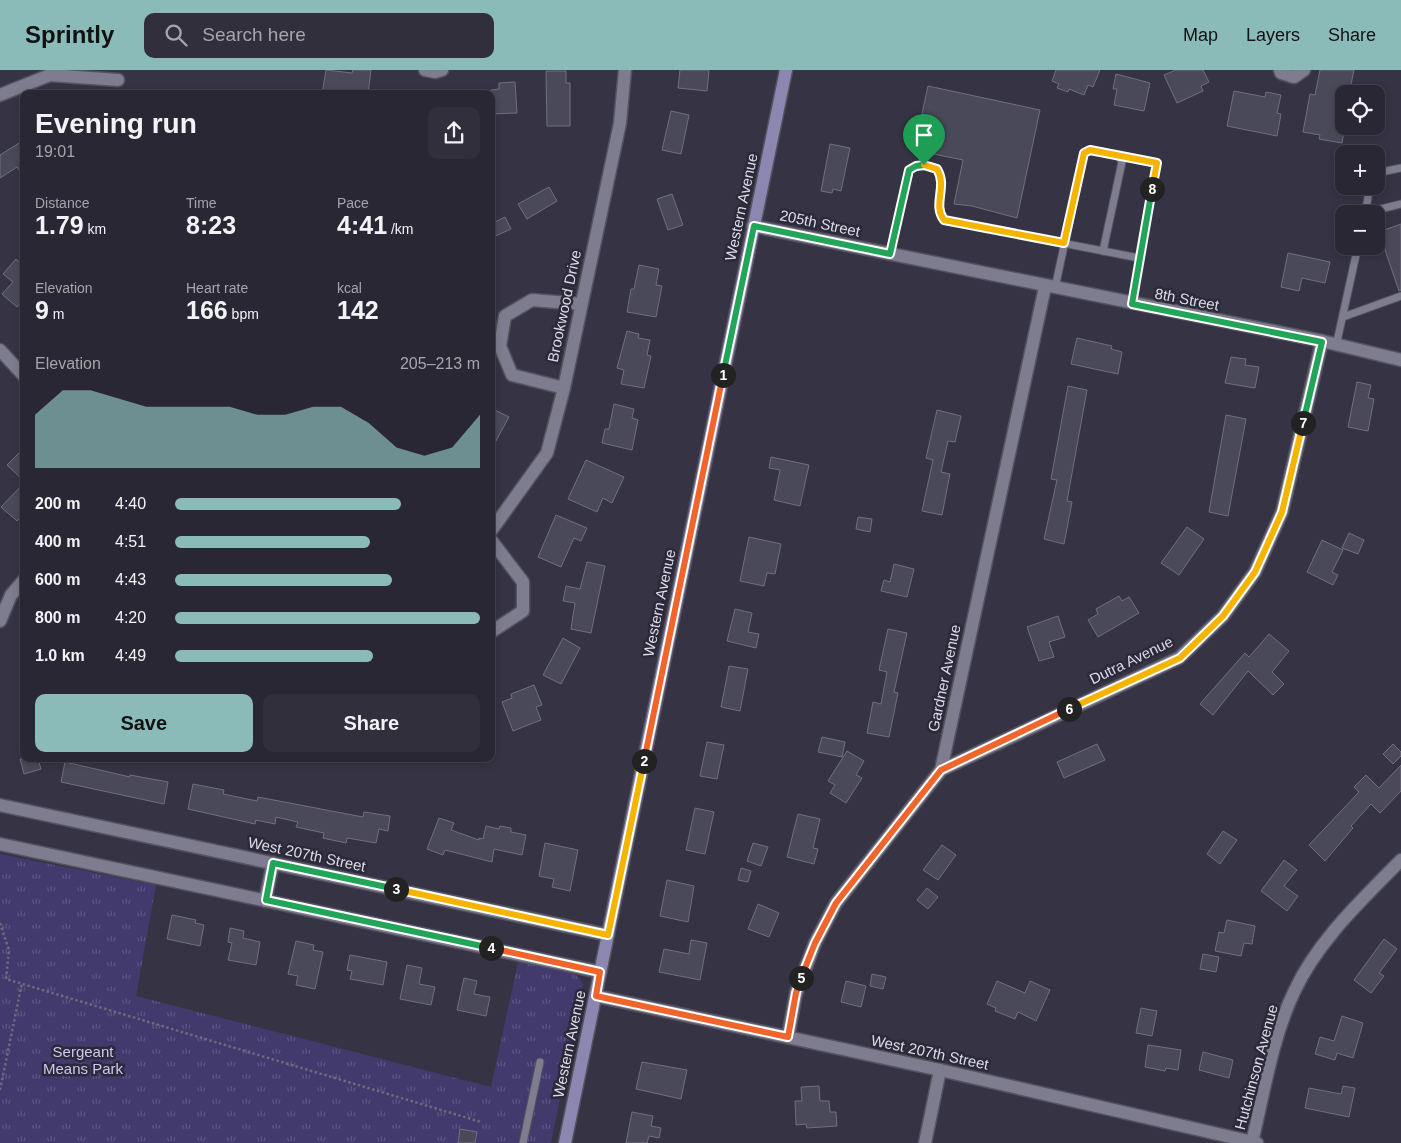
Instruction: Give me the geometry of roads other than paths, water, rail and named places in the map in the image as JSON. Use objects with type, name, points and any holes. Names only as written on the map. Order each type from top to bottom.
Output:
[{"type":"main road","name":"Western Avenue","points":[[565,1143],[786,70]]},
{"type":"street","points":[[425,70],[435,72],[442,70]]},
{"type":"street","name":"Brookwood Drive","points":[[495,525],[547,453],[564,388],[620,123],[625,70]]},
{"type":"street","points":[[1280,70],[1282,74],[1294,77],[1304,70]]},
{"type":"street","points":[[0,95],[50,75],[118,80]]},
{"type":"street","name":"205th Street","points":[[754,226],[884,253]]},
{"type":"street","name":"8th Street","points":[[884,253],[1322,342],[1401,360]]},
{"type":"street","name":"Gardner Avenue","points":[[788,1037],[796,993],[815,943],[836,903],[941,770],[1050,288]]},
{"type":"street","points":[[564,388],[512,375],[500,346],[505,316],[532,300],[581,304]]},
{"type":"street","name":"Dutra Avenue","points":[[941,770],[1180,658],[1223,616],[1255,572],[1282,512],[1322,342]]},
{"type":"street","points":[[0,350],[20,372]]},
{"type":"street","points":[[495,545],[522,582],[523,611],[495,629]]},
{"type":"street","points":[[0,621],[11,595],[20,585]]},
{"type":"street","name":"West 207th Street","points":[[0,804],[608,935]]},
{"type":"street","points":[[0,844],[600,972]]},
{"type":"street","name":"Hutchinson Avenue","points":[[1254,1143],[1284,1017],[1294,992],[1316,952],[1352,910],[1401,860]]},
{"type":"street","points":[[266,900],[273,863]]},
{"type":"street","name":"West 207th Street","points":[[596,996],[940,1070],[1254,1143]]},
{"type":"street","points":[[925,1143],[940,1070]]},
{"type":"lane","points":[[1050,288],[1064,243],[1084,153],[1090,150],[1118,155],[1157,163],[1132,304]]},
{"type":"lane","points":[[1103,251],[1122,162],[1118,155]]},
{"type":"lane","points":[[884,253],[909,170],[916,166],[937,169],[941,176],[942,189],[939,205],[940,215],[944,220],[1139,258]]},
{"type":"lane","points":[[1385,171],[1401,168]]},
{"type":"lane","points":[[1385,208],[1401,204]]},
{"type":"lane","points":[[1336,346],[1356,255]]},
{"type":"lane","points":[[1342,317],[1401,296]]},
{"type":"lane","points":[[523,1143],[540,1062]]},
{"type":"park label","name":"Sergeant Means Park","points":[[83,1060]]}]
